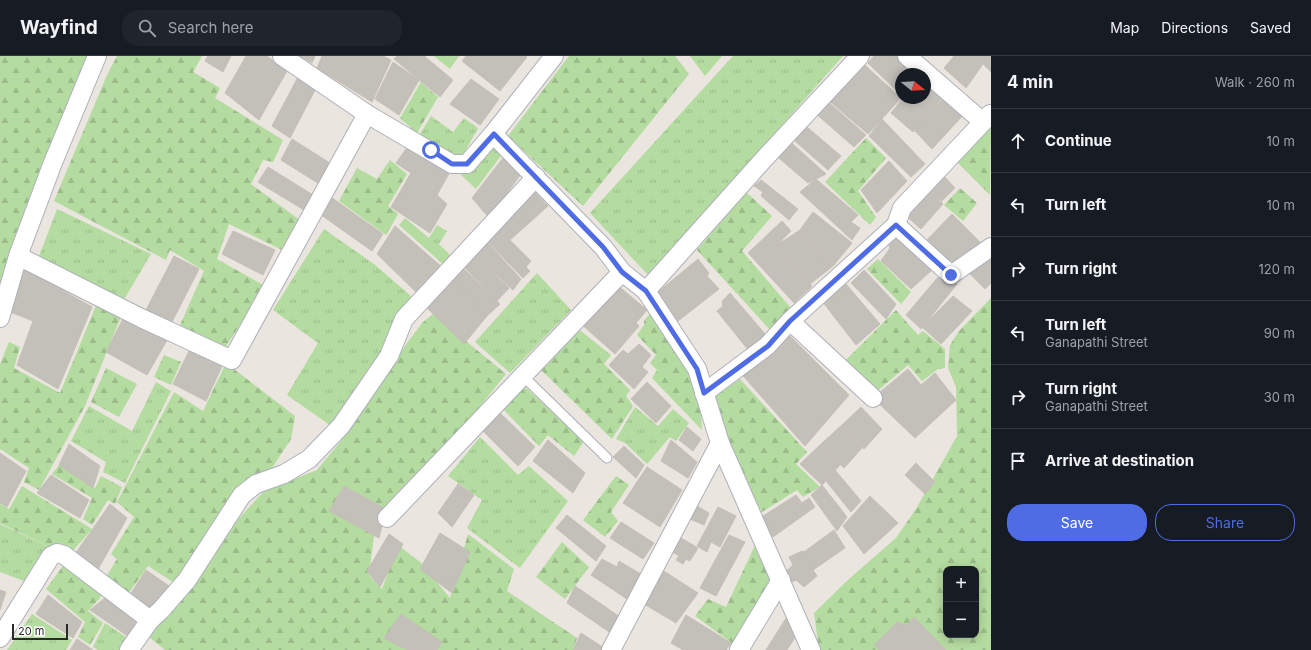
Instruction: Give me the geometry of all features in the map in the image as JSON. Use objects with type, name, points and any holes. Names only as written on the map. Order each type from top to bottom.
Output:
[{"type":"street","points":[[0,318],[18,256],[52,165],[97,56]]},
{"type":"street","points":[[282,56],[367,114],[452,164],[467,164],[494,134],[554,56]]},
{"type":"street","points":[[646,291],[764,159],[860,56]]},
{"type":"street","points":[[704,393],[768,346],[790,321],[896,225],[902,208],[987,118],[907,56]]},
{"type":"street","points":[[18,256],[140,318],[232,360],[367,114]]},
{"type":"street","points":[[494,134],[603,247],[622,272],[646,291],[697,369],[720,443],[812,650]]},
{"type":"street","points":[[129,650],[150,620],[161,610],[186,580],[242,496],[256,484],[284,474],[309,459],[341,426],[389,356],[404,319],[536,177]]},
{"type":"street","points":[[896,225],[951,275],[991,247]]},
{"type":"street","points":[[387,518],[622,272]]},
{"type":"street","points":[[790,321],[873,398]]},
{"type":"street","points":[[611,650],[720,443]]},
{"type":"street","points":[[0,638],[51,556],[57,553],[69,559],[150,620]]},
{"type":"street","points":[[739,650],[781,580]]},
{"type":"lane","points":[[522,375],[607,458]]},
{"type":"green space","points":[[0,56],[97,56],[0,306]]},
{"type":"green space","points":[[117,56],[202,56],[193,72],[220,88],[215,98],[283,140],[273,162],[263,160],[251,184],[301,221],[282,250],[229,224],[217,259],[265,286],[225,348],[180,325],[204,271],[170,250],[166,260],[54,201],[107,75]]},
{"type":"green space","points":[[434,56],[459,56],[450,69]]},
{"type":"green space","points":[[569,56],[675,56],[689,74],[583,206],[508,136]]},
{"type":"green space","points":[[690,56],[722,56],[705,76]]},
{"type":"green space","points":[[733,56],[843,56],[649,276],[590,213]]},
{"type":"green space","points":[[421,82],[438,97],[417,133],[400,118]]},
{"type":"green space","points":[[431,116],[453,132],[464,118],[478,128],[463,155],[457,157],[419,136]]},
{"type":"green space","points":[[989,127],[991,129],[990,195],[956,161]]},
{"type":"green space","points":[[866,138],[886,158],[858,191],[876,217],[870,225],[825,182]]},
{"type":"green space","points":[[493,143],[503,153],[476,189],[461,175]]},
{"type":"green space","points":[[390,160],[407,174],[388,206],[398,214],[386,235],[339,201],[357,168],[377,179]]},
{"type":"green space","points":[[960,188],[977,203],[963,221],[944,205]]},
{"type":"green space","points":[[746,192],[772,216],[742,251],[791,308],[772,332],[697,250]]},
{"type":"green space","points":[[57,209],[151,254],[122,303],[38,259]]},
{"type":"green space","points":[[405,218],[429,238],[437,225],[447,231],[439,244],[451,256],[444,265],[399,225]]},
{"type":"green space","points":[[324,229],[374,264],[411,296],[382,351],[334,428],[287,395],[318,343],[273,310]]},
{"type":"green space","points":[[878,259],[911,292],[901,304],[867,269]]},
{"type":"green space","points":[[537,273],[571,310],[510,373],[475,342]]},
{"type":"green space","points":[[991,298],[991,650],[819,650],[814,613],[850,578],[896,538],[916,509],[957,436],[956,387],[948,368],[950,345],[959,331]]},
{"type":"green space","points":[[97,303],[122,314],[85,406],[39,490],[24,482],[29,468],[0,449],[0,364],[9,342],[20,347],[14,368],[60,393]]},
{"type":"green space","points":[[654,308],[692,373],[700,397],[702,430],[652,378],[657,370],[650,363],[656,355],[637,335],[644,325],[644,321]]},
{"type":"green space","points":[[896,310],[918,335],[923,331],[945,349],[945,368],[938,369],[922,381],[908,365],[875,393],[844,362]]},
{"type":"green space","points":[[433,314],[506,374],[468,421],[386,509],[344,486],[332,510],[375,529],[369,575],[382,589],[398,545],[420,562],[450,598],[468,534],[514,569],[507,591],[577,638],[573,650],[165,650],[149,637],[231,527],[264,491],[317,470],[350,430],[393,362],[422,323]]},
{"type":"green space","points":[[577,328],[611,355],[604,364],[630,390],[626,396],[633,406],[612,439],[537,366]]},
{"type":"green space","points":[[164,355],[181,362],[171,385],[154,377]]},
{"type":"green space","points":[[226,363],[295,416],[291,439],[272,468],[242,488],[176,584],[148,566],[128,594],[106,577],[117,559],[111,554],[134,517],[117,502],[174,392],[203,411]]},
{"type":"green space","points":[[106,368],[137,384],[119,417],[91,402]]},
{"type":"green space","points":[[740,379],[807,452],[796,464],[820,487],[803,497],[797,490],[762,512],[726,445],[712,399]]},
{"type":"green space","points":[[156,382],[171,391],[125,483],[103,472],[106,462],[71,441],[89,406],[132,431]]},
{"type":"green space","points":[[523,385],[584,441],[574,456],[548,435],[539,446],[502,408]]},
{"type":"green space","points":[[635,407],[658,426],[673,409],[689,423],[676,441],[670,437],[647,464],[625,443],[616,439]]},
{"type":"green space","points":[[480,437],[518,475],[529,466],[568,501],[520,568],[467,528],[482,500],[448,476]]},
{"type":"green space","points":[[59,465],[95,488],[101,476],[122,487],[115,504],[108,500],[92,525],[83,519],[92,498],[52,474]]},
{"type":"green space","points":[[616,476],[629,485],[611,512],[618,521],[605,537],[583,520]]},
{"type":"green space","points":[[22,486],[92,529],[70,554],[53,549],[0,523],[0,504],[9,509]]},
{"type":"green space","points":[[0,524],[53,549],[29,583],[0,572]]},
{"type":"green space","points":[[757,541],[775,580],[736,646],[695,616],[708,599],[726,607]]},
{"type":"green space","points":[[562,542],[589,567],[565,599],[536,577]]},
{"type":"green space","points":[[63,566],[101,595],[88,611],[103,623],[90,645],[78,637],[85,622],[46,589]]},
{"type":"green space","points":[[32,614],[72,640],[66,650],[7,650]]},
{"type":"green space","points":[[105,623],[132,641],[125,650],[98,650],[93,647]]},
{"type":"building","points":[[208,56],[231,56],[223,72],[205,61]]},
{"type":"building","points":[[246,56],[267,56],[287,71],[259,120],[225,93]]},
{"type":"building","points":[[300,56],[315,56],[312,63]]},
{"type":"building","points":[[322,56],[383,56],[391,60],[372,102],[317,68]]},
{"type":"building","points":[[397,56],[424,56],[453,80],[440,97],[394,59]]},
{"type":"building","points":[[466,56],[527,57],[500,91],[462,61]]},
{"type":"building","points":[[874,56],[900,56],[912,68],[895,68],[895,89],[868,63]]},
{"type":"building","points":[[954,56],[991,56],[991,72],[983,64],[966,88],[944,68]]},
{"type":"building","points":[[858,59],[895,93],[896,104],[868,134],[828,100]]},
{"type":"building","points":[[393,62],[419,80],[399,115],[375,99]]},
{"type":"building","points":[[298,77],[315,90],[290,138],[272,126]]},
{"type":"building","points":[[471,79],[499,99],[480,125],[450,104]]},
{"type":"building","points":[[931,86],[941,99],[913,132],[891,113],[898,104],[931,104]]},
{"type":"building","points":[[947,94],[966,112],[932,149],[914,130]]},
{"type":"building","points":[[826,100],[866,135],[854,147],[814,112]]},
{"type":"building","points":[[882,119],[925,164],[911,177],[869,136]]},
{"type":"building","points":[[801,122],[841,156],[828,170],[787,134]]},
{"type":"building","points":[[786,138],[826,174],[808,183],[773,153]]},
{"type":"building","points":[[292,139],[333,165],[324,187],[281,160]]},
{"type":"building","points":[[411,142],[451,170],[437,195],[447,204],[430,233],[391,207],[411,173],[396,163]]},
{"type":"building","points":[[503,158],[521,174],[489,218],[472,198]]},
{"type":"building","points":[[889,161],[907,181],[877,213],[861,190]]},
{"type":"building","points":[[268,167],[313,195],[304,210],[258,182]]},
{"type":"building","points":[[942,174],[955,188],[942,201],[929,188]]},
{"type":"building","points":[[816,179],[858,215],[851,222],[860,228],[852,240],[800,192]]},
{"type":"building","points":[[761,180],[798,209],[789,220],[761,196],[763,192],[754,186]]},
{"type":"building","points":[[929,188],[943,204],[921,229],[904,214]]},
{"type":"building","points":[[533,190],[548,206],[510,240],[497,226]]},
{"type":"building","points":[[328,195],[383,234],[372,251],[317,212]]},
{"type":"building","points":[[813,212],[852,243],[833,266],[800,230]]},
{"type":"building","points":[[952,214],[980,242],[954,268],[927,240]]},
{"type":"building","points":[[782,221],[791,231],[777,245],[812,286],[794,303],[748,253]]},
{"type":"building","points":[[395,226],[444,269],[418,294],[377,254]]},
{"type":"building","points":[[498,228],[531,261],[526,267],[530,271],[523,278],[486,240]]},
{"type":"building","points":[[800,230],[833,266],[810,284],[777,245]]},
{"type":"building","points":[[233,231],[275,250],[263,275],[222,254]]},
{"type":"building","points":[[899,231],[933,269],[911,289],[881,261],[890,248],[887,241]]},
{"type":"building","points":[[487,242],[521,279],[513,290],[473,254]]},
{"type":"building","points":[[473,254],[509,288],[497,301],[463,266]]},
{"type":"building","points":[[174,256],[199,269],[171,324],[145,312]]},
{"type":"building","points":[[698,259],[709,273],[707,276],[719,289],[678,321],[658,292]]},
{"type":"building","points":[[989,259],[991,260],[991,283],[985,289],[969,273]]},
{"type":"building","points":[[461,266],[500,304],[487,316],[450,280]]},
{"type":"building","points":[[23,268],[92,307],[58,389],[17,365],[33,321],[8,311]]},
{"type":"building","points":[[864,270],[896,304],[886,319],[851,283]]},
{"type":"building","points":[[939,276],[951,279],[957,284],[921,329],[906,315]]},
{"type":"building","points":[[451,277],[487,316],[464,344],[427,308]]},
{"type":"building","points":[[616,284],[647,310],[636,323],[639,326],[615,354],[580,323]]},
{"type":"building","points":[[846,284],[880,324],[856,345],[822,301]]},
{"type":"building","points":[[730,293],[766,335],[749,351],[717,311],[723,306],[722,301]]},
{"type":"building","points":[[953,296],[972,311],[941,344],[922,327]]},
{"type":"building","points":[[125,315],[170,335],[147,375],[106,352]]},
{"type":"building","points":[[785,331],[849,395],[805,446],[737,369]]},
{"type":"building","points":[[639,344],[651,355],[642,367],[648,372],[634,389],[609,365],[623,350],[628,354]]},
{"type":"building","points":[[191,347],[223,364],[206,401],[173,384]]},
{"type":"building","points":[[908,369],[921,385],[935,373],[956,400],[915,438],[873,398]]},
{"type":"building","points":[[647,382],[671,406],[656,423],[631,399]]},
{"type":"building","points":[[861,407],[882,429],[864,449],[843,424]]},
{"type":"building","points":[[496,409],[535,447],[518,466],[479,427]]},
{"type":"building","points":[[843,424],[862,448],[844,468],[820,445]]},
{"type":"building","points":[[687,427],[701,439],[693,451],[679,440]]},
{"type":"building","points":[[548,440],[585,473],[573,493],[533,461]]},
{"type":"building","points":[[671,440],[697,462],[688,478],[661,461]]},
{"type":"building","points":[[69,444],[100,466],[93,488],[59,465]]},
{"type":"building","points":[[820,445],[840,465],[822,485],[800,464]]},
{"type":"building","points":[[624,446],[644,465],[636,478],[613,457]]},
{"type":"building","points":[[0,453],[26,471],[7,507],[0,503]]},
{"type":"building","points":[[916,463],[935,482],[925,494],[905,475]]},
{"type":"building","points":[[647,467],[682,490],[660,527],[623,503]]},
{"type":"building","points":[[835,470],[861,501],[851,512],[826,481]]},
{"type":"building","points":[[51,475],[89,500],[80,518],[37,493]]},
{"type":"building","points":[[458,484],[474,495],[452,527],[438,513]]},
{"type":"building","points":[[822,485],[847,517],[837,531],[811,495]]},
{"type":"building","points":[[344,486],[386,509],[379,538],[329,511]]},
{"type":"building","points":[[796,495],[802,503],[809,498],[815,507],[773,537],[760,518]]},
{"type":"building","points":[[870,496],[898,523],[864,554],[843,526]]},
{"type":"building","points":[[692,503],[709,513],[704,525],[685,517]]},
{"type":"building","points":[[110,504],[127,518],[97,571],[73,557]]},
{"type":"building","points":[[718,507],[736,516],[720,547],[711,542],[707,552],[697,546]]},
{"type":"building","points":[[567,515],[606,546],[596,561],[556,528]]},
{"type":"building","points":[[621,522],[654,543],[643,559],[610,538]]},
{"type":"building","points":[[834,530],[845,548],[813,570],[817,576],[804,587],[796,580],[790,583],[785,572],[793,565],[789,557],[802,551],[804,552]]},
{"type":"building","points":[[440,533],[470,552],[452,593],[420,569]]},
{"type":"building","points":[[389,534],[403,544],[380,587],[367,571]]},
{"type":"building","points":[[676,535],[698,548],[690,561],[686,559],[683,564],[676,560],[679,556],[668,549]]},
{"type":"building","points":[[729,535],[745,542],[716,596],[700,588]]},
{"type":"building","points":[[602,559],[617,567],[619,561],[644,576],[630,601],[591,575]]},
{"type":"building","points":[[659,568],[698,593],[676,623],[639,601]]},
{"type":"building","points":[[146,570],[172,588],[154,612],[130,595]]},
{"type":"building","points":[[575,586],[623,619],[615,636],[567,603]]},
{"type":"building","points":[[0,590],[6,592],[0,610]]},
{"type":"building","points":[[48,595],[82,622],[73,638],[36,614]]},
{"type":"building","points":[[105,598],[146,625],[135,641],[90,610]]},
{"type":"building","points":[[401,614],[442,642],[437,650],[407,650],[384,638]]},
{"type":"building","points":[[686,615],[731,643],[726,650],[683,650],[671,643]]},
{"type":"building","points":[[788,615],[801,628],[787,650],[766,650]]},
{"type":"building","points":[[914,617],[946,650],[879,650],[874,645],[897,622],[907,625]]},
{"type":"building","points":[[581,633],[607,650],[573,650]]},
{"type":"building","points":[[77,639],[93,650],[70,650]]},
{"type":"route","points":[[431,150],[452,164],[467,164],[494,134],[603,247],[622,272],[646,291],[697,369],[704,393],[768,346],[790,321],[896,225],[951,275]]}]
